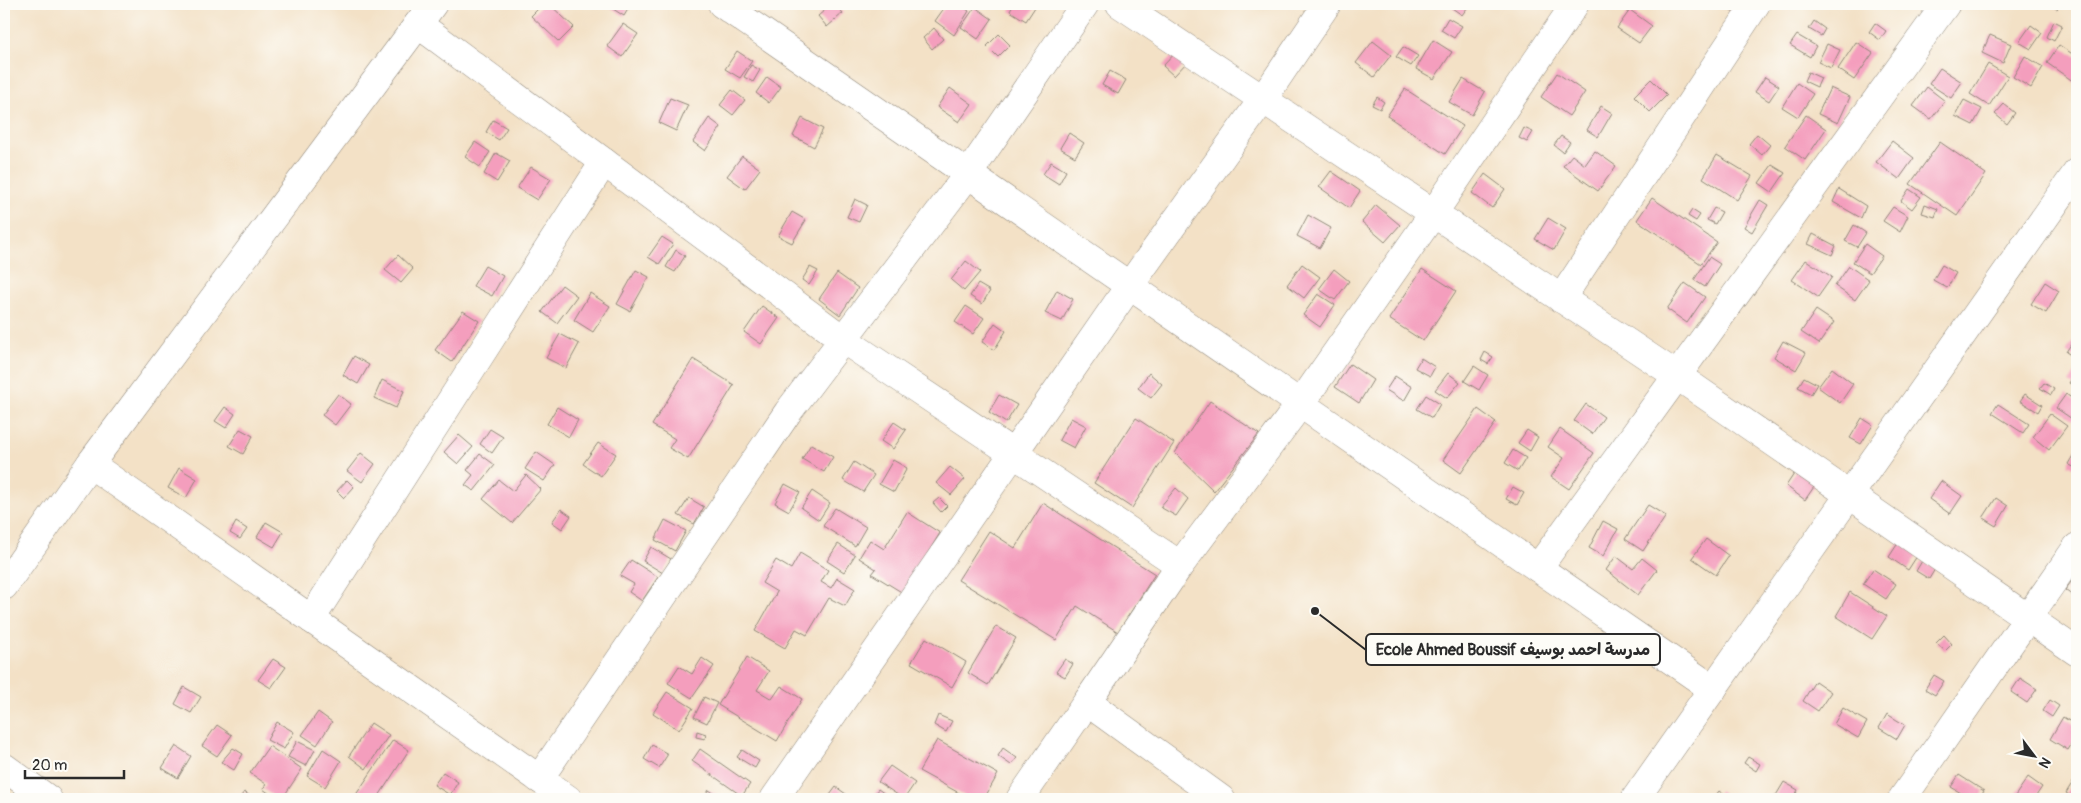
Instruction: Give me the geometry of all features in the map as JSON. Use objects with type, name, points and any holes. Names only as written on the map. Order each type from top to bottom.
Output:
[{"type":"street","points":[[722,4],[1714,689]]},
{"type":"street","points":[[539,779],[788,412],[969,173],[1085,4]]},
{"type":"street","points":[[1120,4],[1676,375],[2077,652]]},
{"type":"street","points":[[774,799],[1130,285],[1263,99],[1327,4]]},
{"type":"street","points":[[1020,799],[1180,565],[1301,403],[1433,214],[1575,4]]},
{"type":"street","points":[[1560,299],[1756,4]]},
{"type":"street","points":[[1538,568],[1946,4]]},
{"type":"street","points":[[4,586],[90,464],[425,14],[604,162],[844,340],[1180,565]]},
{"type":"street","points":[[311,619],[604,162]]},
{"type":"street","points":[[1636,799],[2077,172]]},
{"type":"street","points":[[90,464],[568,799]]},
{"type":"street","points":[[1902,799],[2077,547]]},
{"type":"street","points":[[1087,702],[1221,799]]},
{"type":"street","points":[[4,767],[48,799]]},
{"type":"building","points":[[543,4],[549,4],[574,27],[559,42],[531,16]]},
{"type":"building","points":[[612,4],[631,4],[624,16],[610,7]]},
{"type":"building","points":[[832,4],[835,4],[843,13],[827,27],[818,16]]},
{"type":"building","points":[[947,4],[959,4],[969,11],[954,35],[935,21]]},
{"type":"building","points":[[1014,4],[1037,4],[1026,21],[1010,11]]},
{"type":"building","points":[[1454,4],[1470,4],[1462,15],[1452,8]]},
{"type":"building","points":[[1719,4],[1742,4],[1736,14]]},
{"type":"building","points":[[2048,4],[2061,4],[2057,9]]},
{"type":"building","points":[[975,7],[992,19],[978,39],[961,27]]},
{"type":"building","points":[[1630,10],[1652,26],[1639,43],[1617,28]]},
{"type":"building","points":[[1448,18],[1462,26],[1454,38],[1441,30]]},
{"type":"building","points":[[1814,21],[1825,29],[1821,36],[1809,29]]},
{"type":"building","points":[[2054,21],[2062,25],[2054,41],[2047,37]]},
{"type":"building","points":[[1875,23],[1886,31],[1880,40],[1869,32]]},
{"type":"building","points":[[623,24],[638,34],[622,57],[607,46]]},
{"type":"building","points":[[2031,25],[2042,33],[2031,49],[2019,42]]},
{"type":"building","points":[[934,28],[943,39],[932,49],[923,38]]},
{"type":"building","points":[[999,34],[1010,45],[998,57],[987,46]]},
{"type":"building","points":[[1797,35],[1816,46],[1810,57],[1790,45]]},
{"type":"building","points":[[1990,35],[2011,44],[2003,63],[1982,53]]},
{"type":"building","points":[[1433,40],[1452,52],[1434,79],[1416,69]]},
{"type":"building","points":[[1373,41],[1391,55],[1374,77],[1356,63]]},
{"type":"building","points":[[1856,42],[1873,53],[1854,80],[1838,69]]},
{"type":"building","points":[[1827,44],[1840,50],[1831,68],[1818,62]]},
{"type":"building","points":[[2059,45],[2077,57],[2077,84],[2047,63]]},
{"type":"building","points":[[1403,47],[1418,56],[1411,66],[1396,57]]},
{"type":"building","points":[[737,51],[752,61],[740,78],[725,69]]},
{"type":"building","points":[[1177,51],[1188,61],[1174,76],[1163,66]]},
{"type":"building","points":[[2025,56],[2043,67],[2031,88],[2013,77]]},
{"type":"building","points":[[1988,64],[2008,76],[1989,106],[1970,94]]},
{"type":"building","points":[[751,65],[760,70],[753,82],[744,77]]},
{"type":"building","points":[[1940,68],[1962,82],[1951,98],[1929,84]]},
{"type":"building","points":[[1110,71],[1126,80],[1118,94],[1102,85]]},
{"type":"building","points":[[1808,72],[1821,78],[1817,87],[1804,81]]},
{"type":"building","points":[[1557,73],[1585,92],[1569,116],[1541,97]]},
{"type":"building","points":[[767,77],[781,87],[769,103],[756,93]]},
{"type":"building","points":[[1765,77],[1779,86],[1769,101],[1755,92]]},
{"type":"building","points":[[1463,79],[1485,92],[1472,115],[1449,102]]},
{"type":"building","points":[[1651,79],[1667,95],[1650,112],[1634,96]]},
{"type":"building","points":[[1797,83],[1813,94],[1798,117],[1782,107]]},
{"type":"building","points":[[1927,87],[1945,101],[1931,119],[1913,106]]},
{"type":"building","points":[[950,88],[972,104],[959,122],[937,107]]},
{"type":"building","points":[[1830,88],[1850,97],[1838,123],[1818,114]]},
{"type":"building","points":[[1405,89],[1463,126],[1445,154],[1387,116]]},
{"type":"building","points":[[732,90],[745,100],[733,115],[720,105]]},
{"type":"building","points":[[1377,97],[1384,102],[1380,109],[1372,105]]},
{"type":"building","points":[[670,98],[688,105],[676,131],[659,123]]},
{"type":"building","points":[[1964,100],[1982,109],[1973,125],[1955,116]]},
{"type":"building","points":[[2004,104],[2015,113],[2007,124],[1995,114]]},
{"type":"building","points":[[1601,106],[1612,113],[1598,137],[1587,130]]},
{"type":"building","points":[[1806,115],[1826,129],[1805,160],[1785,146]]},
{"type":"building","points":[[709,118],[721,127],[705,151],[693,142]]},
{"type":"building","points":[[802,118],[823,129],[814,147],[793,136]]},
{"type":"building","points":[[493,120],[507,128],[499,140],[486,132]]},
{"type":"building","points":[[1524,128],[1533,132],[1527,142],[1519,138]]},
{"type":"building","points":[[1069,133],[1084,143],[1075,157],[1060,148]]},
{"type":"building","points":[[1757,134],[1770,145],[1762,155],[1749,144]]},
{"type":"building","points":[[1561,136],[1570,142],[1563,152],[1554,145]]},
{"type":"building","points":[[1892,141],[1914,158],[1899,179],[1876,162]]},
{"type":"building","points":[[475,142],[490,152],[480,167],[465,157]]},
{"type":"building","points":[[1940,142],[1986,174],[1957,216],[1910,184]]},
{"type":"building","points":[[1595,151],[1616,166],[1598,191],[1563,166],[1572,155],[1585,165]]},
{"type":"building","points":[[496,153],[510,161],[497,182],[484,174]]},
{"type":"building","points":[[1717,155],[1752,176],[1737,200],[1703,178]]},
{"type":"building","points":[[742,156],[760,169],[745,189],[727,176]]},
{"type":"building","points":[[1051,162],[1066,171],[1059,184],[1043,174]]},
{"type":"building","points":[[1772,165],[1785,173],[1772,192],[1759,183]]},
{"type":"building","points":[[531,167],[551,179],[537,200],[517,188]]},
{"type":"building","points":[[1331,171],[1360,191],[1349,208],[1319,187]]},
{"type":"building","points":[[1485,174],[1505,189],[1492,208],[1472,193]]},
{"type":"building","points":[[1839,189],[1866,206],[1861,218],[1833,202]]},
{"type":"building","points":[[1909,189],[1921,197],[1912,209],[1901,201]]},
{"type":"building","points":[[1652,198],[1717,242],[1701,264],[1637,220]]},
{"type":"building","points":[[855,199],[867,205],[859,222],[847,217]]},
{"type":"building","points":[[1760,200],[1768,205],[1752,232],[1744,227]]},
{"type":"building","points":[[1925,204],[1938,209],[1935,217],[1922,213]]},
{"type":"building","points":[[1376,205],[1400,225],[1385,242],[1362,222]]},
{"type":"building","points":[[1893,207],[1908,216],[1900,232],[1883,221]]},
{"type":"building","points":[[1714,208],[1722,212],[1715,224],[1707,220]]},
{"type":"building","points":[[1692,210],[1700,215],[1696,221],[1688,216]]},
{"type":"building","points":[[792,212],[806,220],[792,243],[778,236]]},
{"type":"building","points":[[1308,215],[1331,228],[1320,248],[1297,236]]},
{"type":"building","points":[[1548,218],[1566,229],[1554,250],[1535,239]]},
{"type":"building","points":[[1854,225],[1866,233],[1857,247],[1845,241]]},
{"type":"building","points":[[1813,234],[1836,246],[1832,255],[1808,244]]},
{"type":"building","points":[[662,237],[673,244],[659,264],[648,257]]},
{"type":"building","points":[[1865,244],[1882,256],[1870,273],[1853,262]]},
{"type":"building","points":[[676,250],[685,256],[675,272],[666,267]]},
{"type":"building","points":[[398,255],[413,269],[401,283],[385,270]]},
{"type":"building","points":[[1709,257],[1720,264],[1705,287],[1694,280]]},
{"type":"building","points":[[1806,260],[1832,277],[1818,297],[1792,280]]},
{"type":"building","points":[[966,261],[980,272],[964,291],[951,280]]},
{"type":"building","points":[[1302,264],[1320,277],[1304,298],[1287,285]]},
{"type":"building","points":[[1942,265],[1956,273],[1947,288],[1933,280]]},
{"type":"building","points":[[485,266],[503,276],[492,296],[473,286]]},
{"type":"building","points":[[1849,266],[1869,280],[1855,300],[1835,286]]},
{"type":"building","points":[[810,267],[818,271],[809,285],[802,280]]},
{"type":"building","points":[[1334,269],[1349,281],[1335,300],[1319,289]]},
{"type":"building","points":[[1422,269],[1456,291],[1423,341],[1389,319]]},
{"type":"building","points":[[636,270],[649,277],[630,311],[617,304]]},
{"type":"building","points":[[837,273],[858,288],[840,315],[819,299]]},
{"type":"building","points":[[2045,282],[2059,291],[2046,313],[2031,304]]},
{"type":"building","points":[[1685,283],[1705,297],[1687,323],[1667,309]]},
{"type":"building","points":[[978,284],[990,291],[982,304],[970,296]]},
{"type":"building","points":[[562,285],[577,296],[557,323],[542,312]]},
{"type":"building","points":[[1057,290],[1073,299],[1062,321],[1045,313]]},
{"type":"building","points":[[590,293],[610,306],[593,332],[574,320]]},
{"type":"building","points":[[1318,294],[1335,305],[1320,327],[1303,315]]},
{"type":"building","points":[[762,306],[779,318],[761,344],[744,332]]},
{"type":"building","points":[[966,306],[984,318],[973,334],[955,322]]},
{"type":"building","points":[[1816,310],[1834,322],[1819,344],[1801,332]]},
{"type":"building","points":[[463,311],[479,321],[452,362],[435,350]]},
{"type":"building","points":[[995,323],[1006,331],[994,350],[982,342]]},
{"type":"building","points":[[560,334],[579,344],[566,368],[546,358]]},
{"type":"building","points":[[2077,335],[2077,359],[2066,352]]},
{"type":"building","points":[[1783,341],[1806,353],[1796,370],[1774,357]]},
{"type":"building","points":[[1485,352],[1493,357],[1488,364],[1481,360]]},
{"type":"building","points":[[354,356],[369,365],[358,384],[343,375]]},
{"type":"building","points":[[1421,358],[1435,367],[1430,376],[1415,368]]},
{"type":"building","points":[[693,359],[734,385],[688,459],[669,448],[675,439],[652,425]]},
{"type":"building","points":[[1350,364],[1373,380],[1359,403],[1335,387]]},
{"type":"building","points":[[1474,366],[1488,375],[1479,390],[1464,381]]},
{"type":"building","points":[[1832,368],[1853,384],[1840,403],[1818,387]]},
{"type":"building","points":[[2077,371],[2077,388],[2069,383]]},
{"type":"building","points":[[1149,373],[1162,384],[1151,398],[1138,388]]},
{"type":"building","points":[[1448,373],[1460,382],[1447,398],[1435,390]]},
{"type":"building","points":[[1395,376],[1412,387],[1404,401],[1386,390]]},
{"type":"building","points":[[1804,377],[1817,384],[1811,394],[1798,387]]},
{"type":"building","points":[[382,380],[404,391],[396,408],[374,398]]},
{"type":"building","points":[[2044,383],[2054,389],[2051,395],[2040,388]]},
{"type":"building","points":[[338,394],[351,404],[335,425],[322,415]]},
{"type":"building","points":[[2025,394],[2042,405],[2038,412],[2020,401]]},
{"type":"building","points":[[2066,394],[2077,402],[2077,418],[2075,421],[2056,408]]},
{"type":"building","points":[[999,395],[1017,405],[1006,423],[989,412]]},
{"type":"building","points":[[1426,395],[1440,404],[1432,418],[1417,409]]},
{"type":"building","points":[[1210,401],[1259,434],[1214,491],[1175,453]]},
{"type":"building","points":[[1586,404],[1604,417],[1592,434],[1574,421]]},
{"type":"building","points":[[1998,404],[2029,424],[2023,433],[1992,413]]},
{"type":"building","points":[[225,407],[235,414],[226,428],[215,421]]},
{"type":"building","points":[[557,407],[578,420],[569,437],[547,424]]},
{"type":"building","points":[[1478,409],[1496,422],[1461,473],[1443,460]]},
{"type":"building","points":[[2050,414],[2067,426],[2049,450],[2033,437]]},
{"type":"building","points":[[1071,418],[1086,426],[1074,448],[1059,440]]},
{"type":"building","points":[[1136,418],[1174,443],[1132,508],[1094,483]]},
{"type":"building","points":[[1862,418],[1873,425],[1861,444],[1850,438]]},
{"type":"building","points":[[894,422],[906,430],[893,449],[881,441]]},
{"type":"building","points":[[240,429],[253,436],[243,454],[229,446]]},
{"type":"building","points":[[490,429],[503,437],[492,453],[480,444]]},
{"type":"building","points":[[1560,429],[1594,453],[1569,489],[1551,477],[1564,458],[1548,447]]},
{"type":"building","points":[[1527,430],[1538,437],[1530,451],[1518,443]]},
{"type":"building","points":[[459,435],[473,447],[458,464],[444,452]]},
{"type":"building","points":[[598,443],[616,454],[601,476],[583,464]]},
{"type":"building","points":[[811,444],[833,457],[824,472],[802,459]]},
{"type":"building","points":[[2077,449],[2077,469],[2068,464]]},
{"type":"building","points":[[1513,450],[1526,458],[1518,471],[1505,463]]},
{"type":"building","points":[[536,452],[555,465],[544,481],[525,469]]},
{"type":"building","points":[[361,453],[375,464],[362,482],[347,471]]},
{"type":"building","points":[[480,454],[495,465],[474,491],[465,485],[473,475],[467,470]]},
{"type":"building","points":[[893,460],[907,468],[894,492],[879,484]]},
{"type":"building","points":[[854,462],[874,475],[863,492],[843,480]]},
{"type":"building","points":[[950,467],[965,479],[951,495],[936,483]]},
{"type":"building","points":[[179,468],[197,479],[186,498],[168,488]]},
{"type":"building","points":[[1798,468],[1818,481],[1805,500],[1786,486]]},
{"type":"building","points":[[526,475],[541,489],[512,523],[483,499],[499,480],[513,491]]},
{"type":"building","points":[[347,480],[354,487],[344,498],[337,491]]},
{"type":"building","points":[[1941,481],[1962,496],[1950,514],[1929,499]]},
{"type":"building","points":[[785,484],[800,492],[789,511],[775,503]]},
{"type":"building","points":[[1513,487],[1524,493],[1517,505],[1506,499]]},
{"type":"building","points":[[1176,488],[1188,499],[1176,516],[1160,507]]},
{"type":"building","points":[[812,491],[830,503],[819,520],[801,508]]},
{"type":"building","points":[[689,498],[704,507],[694,524],[678,515]]},
{"type":"building","points":[[939,498],[947,506],[941,512],[933,503]]},
{"type":"building","points":[[1996,498],[2008,506],[1996,526],[1983,518]]},
{"type":"building","points":[[1043,503],[1155,574],[1118,632],[1077,606],[1056,640],[958,580],[989,531],[1015,548]]},
{"type":"building","points":[[1648,505],[1666,516],[1643,551],[1625,539]]},
{"type":"building","points":[[835,508],[866,527],[855,546],[823,526]]},
{"type":"building","points":[[561,509],[571,516],[562,529],[552,522]]},
{"type":"building","points":[[907,512],[940,533],[903,593],[872,574],[876,569],[859,558],[870,540],[884,549]]},
{"type":"building","points":[[665,520],[686,531],[675,551],[655,540]]},
{"type":"building","points":[[1603,521],[1618,529],[1603,556],[1589,548]]},
{"type":"building","points":[[236,522],[247,529],[240,539],[230,533]]},
{"type":"building","points":[[266,522],[283,532],[274,547],[257,537]]},
{"type":"building","points":[[1706,539],[1729,556],[1716,575],[1692,558]]},
{"type":"building","points":[[1900,540],[1919,553],[1908,570],[1889,557]]},
{"type":"building","points":[[838,544],[855,555],[844,572],[827,561]]},
{"type":"building","points":[[651,547],[671,559],[663,573],[643,561]]},
{"type":"building","points":[[800,553],[828,570],[821,582],[831,588],[837,578],[855,589],[845,606],[829,598],[807,635],[796,629],[785,648],[755,631],[777,592],[762,583],[776,560],[791,569]]},
{"type":"building","points":[[1616,556],[1633,569],[1642,558],[1657,570],[1638,595],[1606,570]]},
{"type":"building","points":[[631,560],[658,577],[642,601],[629,592],[634,584],[620,576]]},
{"type":"building","points":[[1922,561],[1935,569],[1929,579],[1916,571]]},
{"type":"building","points":[[1873,569],[1896,584],[1886,599],[1863,584]]},
{"type":"building","points":[[2074,578],[2077,580],[2077,599],[2065,590]]},
{"type":"building","points":[[1850,592],[1887,616],[1872,639],[1836,616]]},
{"type":"building","points":[[996,626],[1016,638],[988,685],[968,673]]},
{"type":"building","points":[[1944,635],[1952,644],[1945,651],[1936,643]]},
{"type":"building","points":[[926,638],[966,662],[952,687],[911,663]]},
{"type":"building","points":[[747,657],[769,671],[757,690],[772,699],[781,686],[802,699],[777,741],[718,705]]},
{"type":"building","points":[[702,658],[714,666],[692,698],[668,683],[679,666],[692,674]]},
{"type":"building","points":[[273,659],[286,667],[271,688],[258,680]]},
{"type":"building","points":[[1065,659],[1073,664],[1065,677],[1056,672]]},
{"type":"building","points":[[1934,675],[1944,681],[1935,695],[1925,689]]},
{"type":"building","points":[[2020,678],[2037,689],[2027,703],[2011,692]]},
{"type":"building","points":[[1815,681],[1831,692],[1818,711],[1803,701]]},
{"type":"building","points":[[184,687],[201,697],[191,713],[175,704]]},
{"type":"building","points":[[667,692],[693,708],[679,730],[653,713]]},
{"type":"building","points":[[704,697],[717,703],[707,723],[694,717]]},
{"type":"building","points":[[2050,700],[2059,706],[2052,717],[2043,711]]},
{"type":"building","points":[[1843,708],[1867,722],[1858,738],[1834,724]]},
{"type":"building","points":[[318,712],[332,722],[317,745],[302,735]]},
{"type":"building","points":[[1887,714],[1905,725],[1897,739],[1879,728]]},
{"type":"building","points":[[938,715],[952,721],[946,732],[934,725]]},
{"type":"building","points":[[2063,717],[2077,726],[2077,735],[2068,750],[2050,739]]},
{"type":"building","points":[[277,722],[294,732],[284,749],[267,740]]},
{"type":"building","points":[[371,723],[389,735],[366,769],[349,756]]},
{"type":"building","points":[[217,725],[232,735],[217,756],[202,746]]},
{"type":"building","points":[[697,731],[706,734],[705,739],[696,737]]},
{"type":"building","points":[[393,740],[409,750],[377,799],[353,799]]},
{"type":"building","points":[[937,740],[998,774],[984,799],[970,799],[919,771]]},
{"type":"building","points":[[297,741],[315,750],[306,766],[288,757]]},
{"type":"building","points":[[652,745],[668,754],[659,768],[644,759]]},
{"type":"building","points":[[176,746],[191,756],[178,778],[162,768]]},
{"type":"building","points":[[269,746],[302,769],[282,799],[277,799],[263,789],[266,784],[250,773]]},
{"type":"building","points":[[233,748],[243,754],[234,770],[221,762]]},
{"type":"building","points":[[1003,748],[1017,758],[1011,765],[998,756]]},
{"type":"building","points":[[323,749],[341,761],[325,787],[307,776]]},
{"type":"building","points":[[700,749],[750,784],[742,796],[692,761]]},
{"type":"building","points":[[742,750],[759,761],[755,768],[737,757]]},
{"type":"building","points":[[1748,757],[1760,764],[1756,771],[1744,763]]},
{"type":"building","points":[[890,766],[915,783],[904,799],[878,782]]},
{"type":"building","points":[[443,772],[458,782],[450,795],[434,785]]},
{"type":"building","points":[[1959,775],[1984,791],[1979,799],[1971,799],[1951,787]]},
{"type":"building","points":[[2077,775],[2077,799],[2075,799],[2066,793]]},
{"type":"building","points":[[2028,777],[2042,787],[2034,799],[2013,799]]},
{"type":"building","points":[[1784,782],[1798,790],[1793,799],[1779,799],[1775,797]]},
{"type":"building","points":[[836,787],[853,799],[827,799]]},
{"type":"building","points":[[878,789],[892,799],[871,799]]},
{"type":"building","points":[[709,790],[723,799],[703,799]]},
{"type":"building","points":[[1719,791],[1730,799],[1713,799]]},
{"type":"building","points":[[244,792],[255,799],[239,799]]},
{"type":"place","name":"Ecole Ahmed Boussif مدرسة احمد بوسيف","points":[[1315,611]]}]
